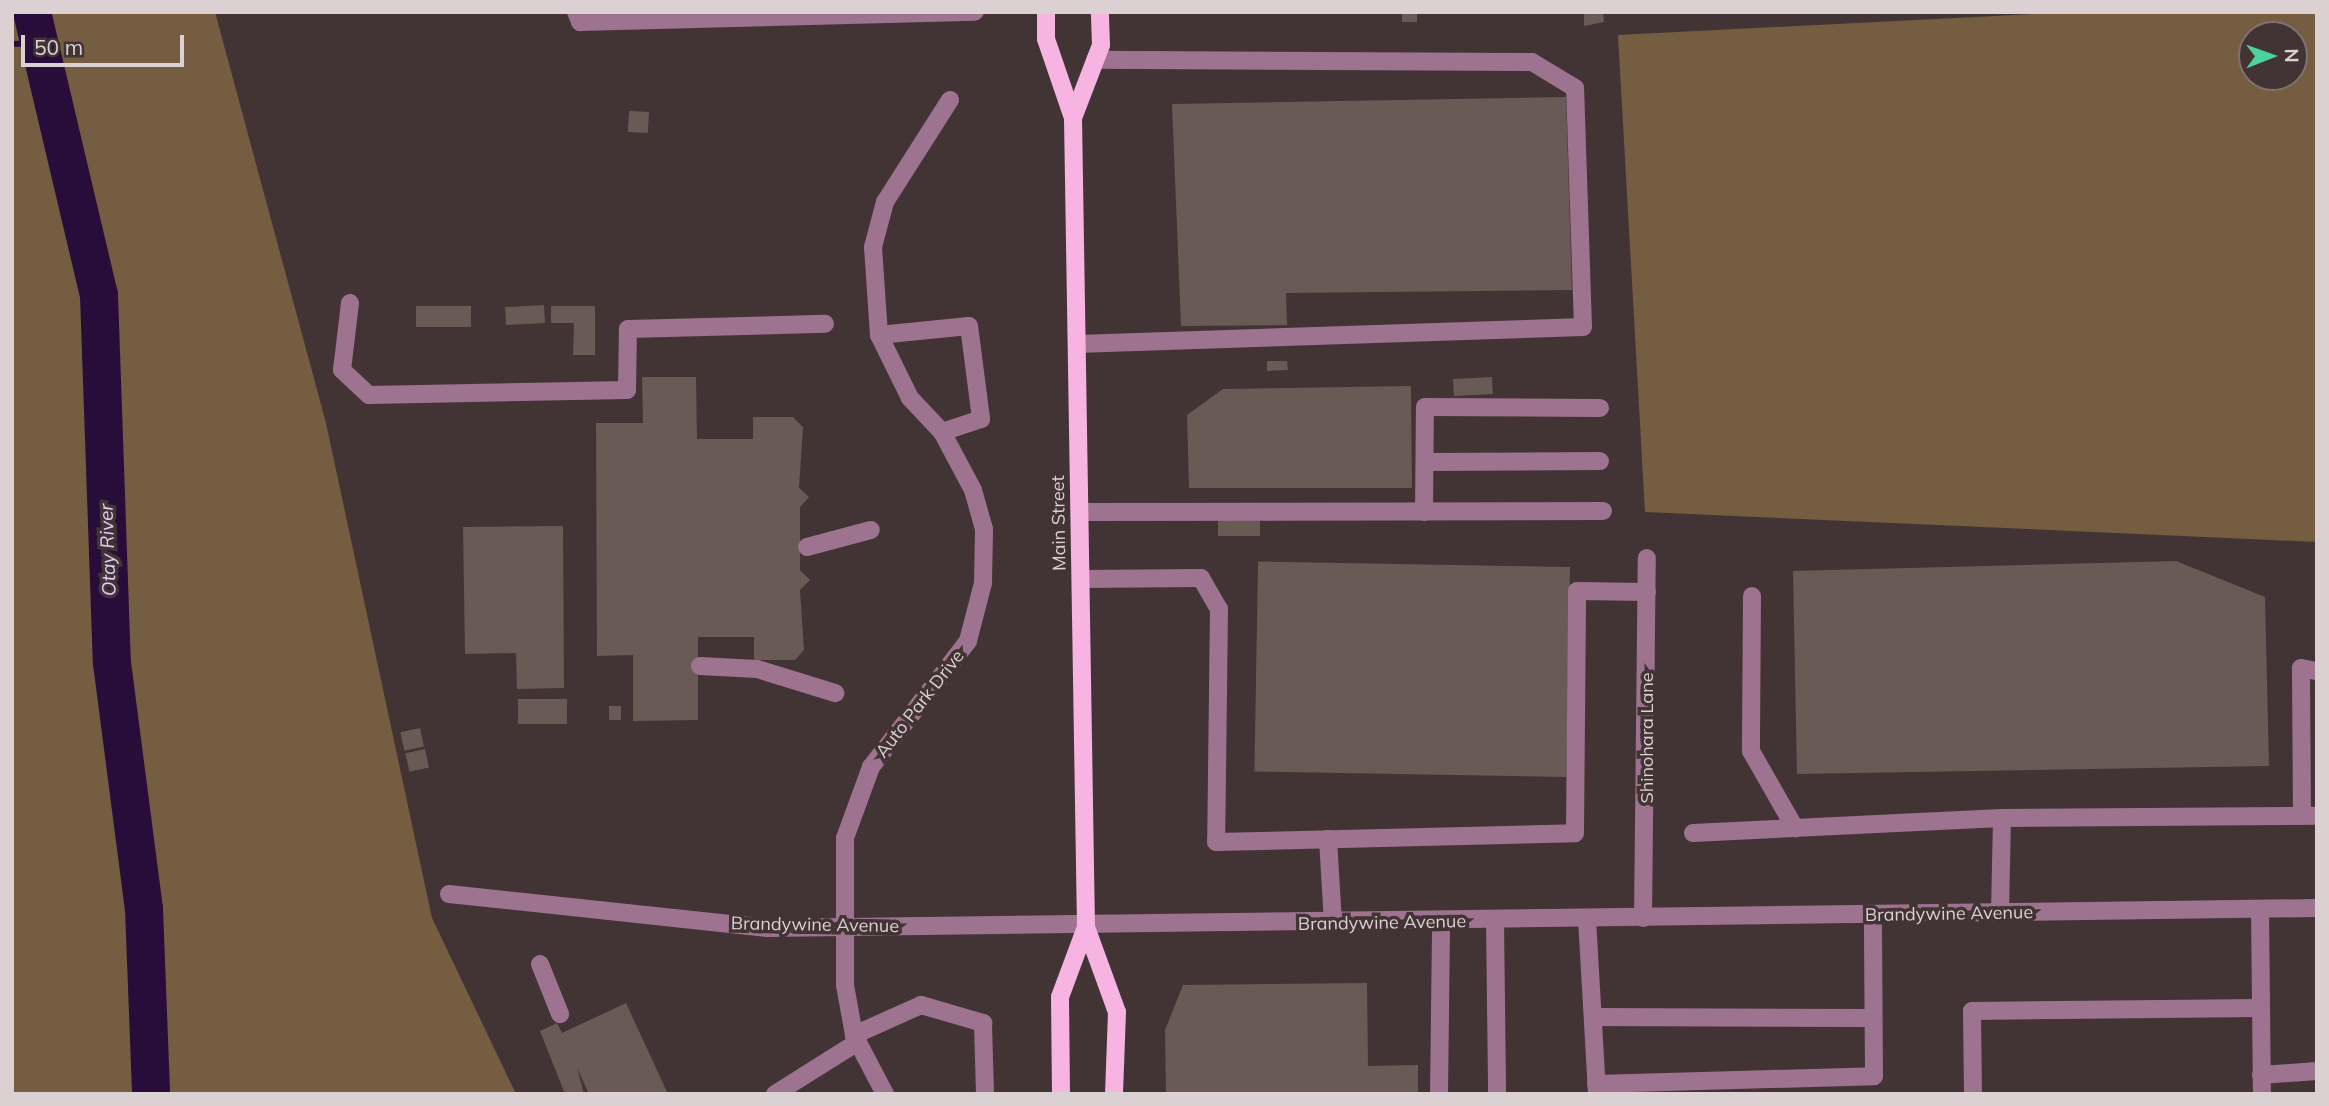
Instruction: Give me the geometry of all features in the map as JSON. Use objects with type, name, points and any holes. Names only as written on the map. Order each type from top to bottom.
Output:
[{"type":"main road","name":"Main Street","points":[[1046,12],[1046,39],[1073,118],[1086,927],[1117,1012],[1114,1094]]},
{"type":"main road","name":"Main Street","points":[[1073,118],[1095,60],[1100,12]]},
{"type":"main road","name":"Main Street","points":[[1061,1094],[1060,997],[1086,927]]},
{"type":"street","points":[[576,12],[580,22],[975,12]]},
{"type":"street","points":[[1077,344],[1583,327],[1575,88],[1532,62],[1095,60]]},
{"type":"street","name":"Auto Park Drive","points":[[886,1094],[856,1038],[842,925],[845,838],[862,784],[968,641],[983,583],[984,529],[973,490],[942,432],[910,398],[879,335],[873,247],[885,202],[950,100]]},
{"type":"street","points":[[350,303],[342,370],[369,395],[627,390],[628,329],[825,324]]},
{"type":"street","points":[[879,335],[969,326],[981,419],[942,432]]},
{"type":"street","points":[[1424,512],[1425,407],[1600,408]]},
{"type":"street","points":[[1424,462],[1600,461]]},
{"type":"street","points":[[1080,512],[1603,512]]},
{"type":"street","points":[[807,547],[871,530]]},
{"type":"street","name":"Shinohara Lane","points":[[1643,919],[1647,558]]},
{"type":"street","points":[[1081,579],[1201,578],[1219,610],[1216,842],[1575,833],[1577,591],[1647,592]]},
{"type":"street","points":[[1752,597],[1751,751],[1795,828]]},
{"type":"street","points":[[700,666],[757,668],[835,693]]},
{"type":"street","points":[[1693,833],[2001,818],[2309,816],[2301,668],[2317,671]]},
{"type":"street","points":[[2000,913],[2001,818]]},
{"type":"street","points":[[1328,839],[1333,923]]},
{"type":"street","name":"Brandywine Avenue","points":[[449,894],[768,928],[842,925],[1086,927],[2317,908]]},
{"type":"street","points":[[2260,909],[2262,1094]]},
{"type":"street","points":[[1587,919],[1597,1089],[1874,1076],[1873,915]]},
{"type":"street","points":[[1495,921],[1497,1094]]},
{"type":"street","points":[[1439,1094],[1441,922]]},
{"type":"street","points":[[540,964],[560,1014]]},
{"type":"street","points":[[775,1094],[856,1038],[921,1005],[983,1023],[985,1094]]},
{"type":"street","points":[[1973,1094],[1972,1011],[2261,1008]]},
{"type":"street","points":[[1593,1017],[1873,1018]]},
{"type":"street","points":[[2262,1075],[2317,1071]]},
{"type":"shaded area","points":[[12,12],[215,12],[326,423],[432,918],[516,1094],[12,1094]]},
{"type":"shaded area","points":[[2072,12],[2317,12],[2317,542],[1645,512],[1618,35]]},
{"type":"building","points":[[1402,12],[1417,12],[1417,22],[1402,22]]},
{"type":"building","points":[[1584,12],[1603,12],[1604,22],[1584,26]]},
{"type":"building","points":[[1566,97],[1572,290],[1286,293],[1287,325],[1181,326],[1172,104]]},
{"type":"building","points":[[629,111],[649,112],[648,133],[628,132]]},
{"type":"building","points":[[544,305],[545,323],[506,325],[505,307]]},
{"type":"building","points":[[416,306],[471,306],[471,327],[416,327]]},
{"type":"building","points":[[551,306],[595,306],[595,355],[573,355],[574,323],[551,323]]},
{"type":"building","points":[[1267,361],[1287,361],[1288,370],[1267,371]]},
{"type":"building","points":[[642,377],[696,377],[697,439],[753,439],[753,417],[793,417],[803,427],[799,488],[809,497],[800,507],[800,570],[810,580],[800,590],[804,650],[795,660],[754,660],[754,637],[698,637],[698,720],[633,721],[633,655],[597,656],[596,423],[643,423]]},
{"type":"building","points":[[1492,377],[1493,394],[1454,396],[1453,379]]},
{"type":"building","points":[[1411,386],[1412,488],[1189,488],[1187,415],[1223,389]]},
{"type":"building","points":[[1218,517],[1260,517],[1260,536],[1218,536]]},
{"type":"building","points":[[563,526],[564,688],[517,689],[516,653],[465,654],[463,527]]},
{"type":"building","points":[[2176,561],[2265,597],[2269,766],[1797,774],[1793,571]]},
{"type":"building","points":[[1258,562],[1570,567],[1566,777],[1254,772]]},
{"type":"building","points":[[518,699],[567,699],[567,724],[518,724]]},
{"type":"building","points":[[609,706],[621,706],[621,720],[609,720]]},
{"type":"building","points":[[420,728],[424,747],[404,751],[400,732]]},
{"type":"building","points":[[425,749],[429,768],[409,772],[405,753]]},
{"type":"building","points":[[1367,983],[1368,1066],[1418,1065],[1418,1094],[1166,1094],[1165,1030],[1183,985]]},
{"type":"building","points":[[626,1003],[668,1094],[589,1094],[577,1068],[584,1094],[565,1094],[540,1031],[557,1023],[562,1033]]},
{"type":"waterway","name":"Otay River","points":[[32,12],[99,295],[112,663],[144,909],[151,1094]]},
{"type":"waterway","points":[[12,44],[39,43]]}]
